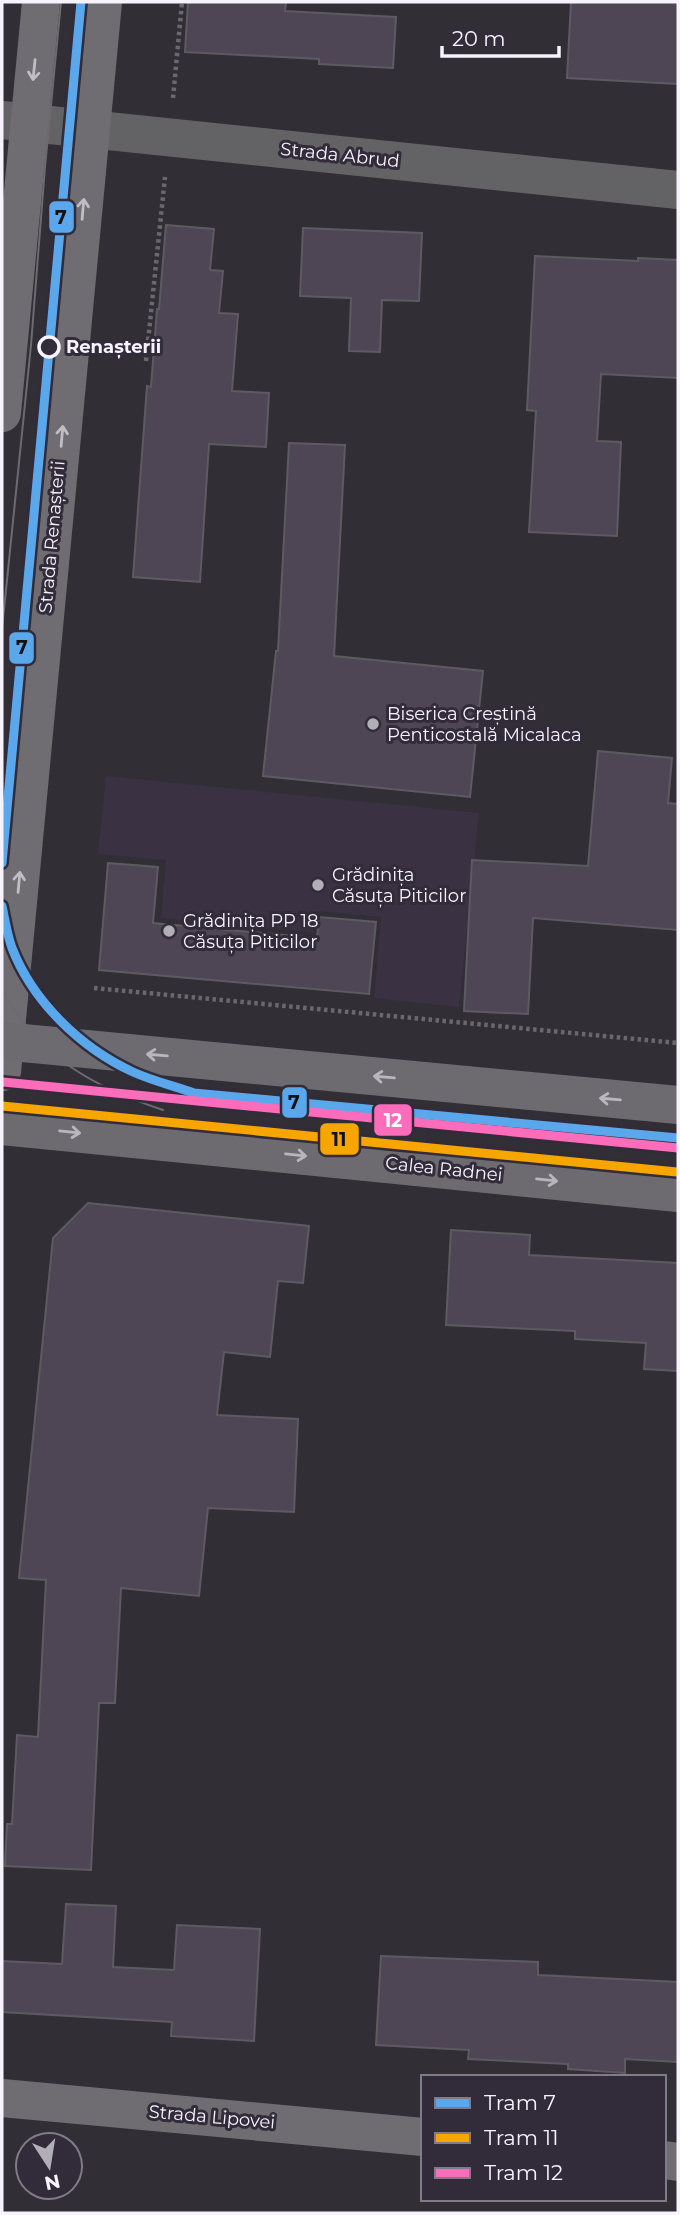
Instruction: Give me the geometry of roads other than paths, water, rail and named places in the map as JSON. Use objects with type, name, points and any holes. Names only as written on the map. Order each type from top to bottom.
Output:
[{"type":"main road","points":[[3,1052],[678,1105]]},
{"type":"main road","name":"Calea Radnei","points":[[2,1126],[678,1192]]},
{"type":"street","points":[[2,413],[15,121],[41,2]]},
{"type":"street","name":"Strada Renașterii","points":[[3,1052],[103,2]]},
{"type":"street","name":"Strada Abrud","points":[[15,121],[678,190]]},
{"type":"street","name":"Strada Lipovei","points":[[2,2098],[421,2137]]},
{"type":"tram line","points":[[2,629],[31,345],[61,2]]},
{"type":"tram line","name":"7","points":[[2,863],[81,2]]},
{"type":"tram line","name":"7","points":[[2,906],[12,948],[32,987],[46,1005],[95,1050],[133,1072],[156,1081],[194,1093],[678,1138]]},
{"type":"tram line","points":[[2,990],[33,1034],[70,1066],[114,1091],[163,1110]]},
{"type":"tram line","name":"12","points":[[3,1082],[678,1148]]},
{"type":"tram line","name":"11","points":[[2,1106],[677,1172]]},
{"type":"place","name":"Renașterii","points":[[49,347]]},
{"type":"place","name":"Biserica Creștină Penticostală Micalaca","points":[[373,724]]},
{"type":"place","name":"Grădinița Căsuța Piticilor","points":[[318,885]]},
{"type":"place","name":"Grădinița PP 18 Căsuța Piticilor","points":[[169,931]]}]
